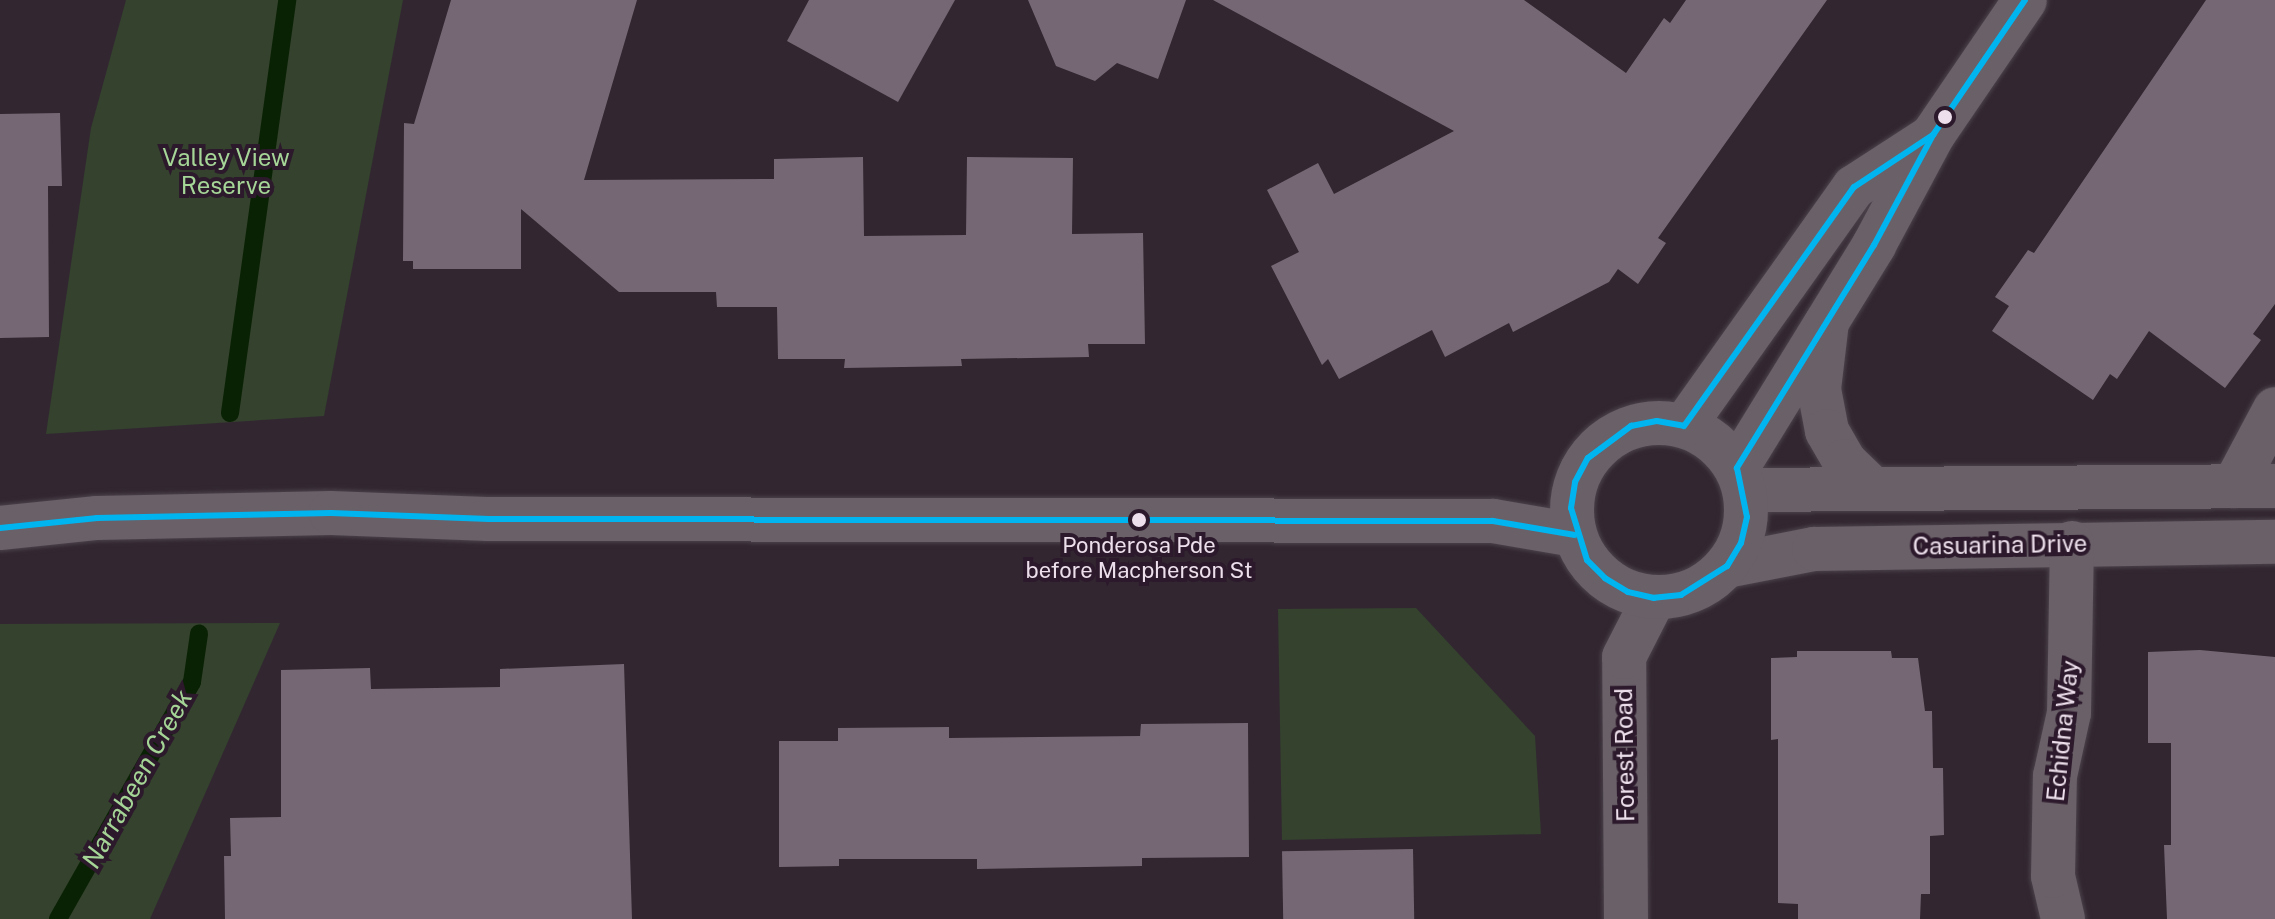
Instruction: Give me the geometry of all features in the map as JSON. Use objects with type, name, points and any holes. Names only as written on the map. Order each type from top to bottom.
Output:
[{"type":"street","points":[[1741,479],[1933,135],[2025,0]]},
{"type":"street","points":[[1684,426],[1854,187],[1933,135]]},
{"type":"street","points":[[1827,322],[1819,389],[1827,431],[1844,461],[1873,489]]},
{"type":"street","points":[[1741,479],[1873,489],[2254,486],[2275,409]]},
{"type":"street","points":[[1657,421],[1684,426],[1705,434],[1741,479],[1747,517],[1741,543],[1727,566],[1681,595],[1654,598],[1628,592],[1605,578],[1587,560],[1575,535],[1571,508],[1575,482],[1607,439],[1657,421]]},
{"type":"street","points":[[0,528],[97,518],[331,513],[489,519],[1493,521],[1575,535]]},
{"type":"street","name":"Casuarina Drive","points":[[1727,566],[1814,549],[2275,542]]},
{"type":"street","name":"Echidna Way","points":[[2063,919],[2053,876],[2055,776],[2069,713],[2072,543]]},
{"type":"street","name":"Forest Road","points":[[1626,919],[1624,657],[1654,598]]},
{"type":"green space","name":"Valley View Reserve","points":[[126,0],[403,0],[324,416],[46,434],[91,128]]},
{"type":"green space","points":[[1416,608],[1535,736],[1541,834],[1282,840],[1278,609]]},
{"type":"green space","points":[[280,623],[150,919],[0,919],[0,624]]},
{"type":"building","points":[[451,0],[637,0],[584,180],[774,179],[774,159],[863,157],[864,236],[966,235],[967,157],[1073,158],[1072,234],[1143,233],[1145,344],[1088,344],[1089,357],[961,359],[962,366],[844,368],[845,359],[778,359],[777,307],[717,307],[716,292],[619,292],[521,209],[521,269],[413,269],[413,261],[403,261],[404,123],[414,124]]},
{"type":"building","points":[[809,0],[955,0],[898,102],[787,41]]},
{"type":"building","points":[[1028,0],[1186,0],[1158,79],[1117,63],[1095,81],[1056,66]]},
{"type":"building","points":[[1213,0],[1524,0],[1626,73],[1664,18],[1670,23],[1686,0],[1827,0],[1658,238],[1666,243],[1638,284],[1618,269],[1609,282],[1513,332],[1509,323],[1445,357],[1432,330],[1339,379],[1328,359],[1322,365],[1271,266],[1299,252],[1267,190],[1318,163],[1334,194],[1454,131]]},
{"type":"building","points":[[2206,0],[2275,0],[2275,304],[2253,334],[2261,340],[2225,388],[2149,331],[2117,379],[2110,374],[2093,400],[1992,331],[2009,306],[1995,297],[2028,250],[2034,253]]},
{"type":"building","points":[[60,113],[62,186],[48,186],[49,337],[0,338],[0,114]]},
{"type":"building","points":[[2200,650],[2275,657],[2275,919],[2167,919],[2164,845],[2171,845],[2171,743],[2148,743],[2148,652]]},
{"type":"building","points":[[1797,651],[1891,651],[1892,658],[1918,658],[1925,711],[1932,711],[1933,768],[1943,768],[1944,835],[1930,836],[1930,894],[1921,894],[1920,919],[1798,919],[1798,904],[1778,903],[1778,739],[1771,740],[1771,658],[1797,657]]},
{"type":"building","points":[[624,664],[632,919],[225,919],[224,856],[231,856],[230,818],[281,817],[281,670],[370,668],[371,689],[500,687],[500,669]]},
{"type":"building","points":[[1248,723],[1249,857],[1142,858],[1142,866],[977,869],[977,859],[839,859],[839,866],[779,867],[779,741],[838,741],[838,728],[949,727],[949,738],[1140,736],[1141,724]]},
{"type":"building","points":[[1413,849],[1414,919],[1283,919],[1282,851]]},
{"type":"waterway","name":"Narrabeen Creek","points":[[230,413],[287,0]]},
{"type":"waterway","name":"Narrabeen Creek","points":[[58,919],[192,682],[199,634]]},
{"type":"transit line","points":[[1933,135],[2025,0]]},
{"type":"transit line","points":[[1933,135],[1874,245],[1737,468],[1747,517],[1741,543],[1727,566],[1681,595],[1654,598],[1628,592],[1605,578],[1587,560],[1571,508],[1575,482],[1588,458],[1631,426],[1657,421],[1684,426],[1854,187],[1933,135]]},
{"type":"transit line","points":[[0,528],[97,518],[331,513],[489,519],[1493,521],[1575,535]]},
{"type":"place","name":"Ponderosa Pde before Macpherson St","points":[[1139,520]]}]
